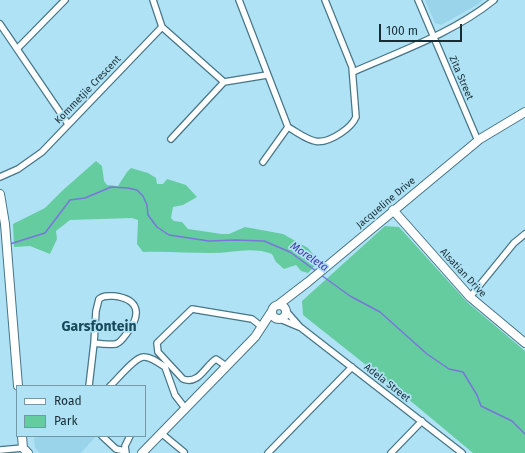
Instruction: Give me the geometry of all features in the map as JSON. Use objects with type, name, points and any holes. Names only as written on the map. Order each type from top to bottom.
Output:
[{"type":"street","points":[[17,49],[65,0]]},
{"type":"street","points":[[153,0],[162,27],[224,82]]},
{"type":"street","points":[[239,0],[288,127],[303,136],[321,142],[326,142],[352,124],[356,117],[353,72],[325,0]]},
{"type":"street","name":"Zita Street","points":[[418,0],[478,142]]},
{"type":"street","points":[[353,72],[433,36],[475,14],[494,0]]},
{"type":"street","points":[[0,24],[68,124]]},
{"type":"street","name":"Kommetjie Crescent","points":[[0,177],[31,161],[162,27]]},
{"type":"street","points":[[171,139],[224,82],[267,75]]},
{"type":"street","name":"Jacqueline Drive","points":[[255,337],[275,308],[311,280],[393,210],[478,142],[482,137],[525,112]]},
{"type":"street","name":"Jacqueline Drive","points":[[478,142],[525,118]]},
{"type":"street","points":[[263,162],[288,127]]},
{"type":"street","points":[[0,194],[5,224],[18,385]]},
{"type":"street","name":"Alsatian Drive","points":[[393,210],[470,297],[525,343]]},
{"type":"street","points":[[470,297],[514,243],[525,234]]},
{"type":"street","name":"Jacqueline Drive","points":[[286,310],[311,280]]},
{"type":"street","points":[[90,385],[96,311],[99,299],[104,296],[123,297],[133,302],[136,311],[136,321],[121,341],[116,344],[94,343]]},
{"type":"street","points":[[284,306],[286,310],[284,317],[280,319],[275,317],[275,308],[284,306]]},
{"type":"street","points":[[226,366],[216,359],[198,378],[187,380],[184,379],[158,352],[157,342],[192,309],[252,319],[262,327]]},
{"type":"street","name":"Adela Street","points":[[286,310],[300,327],[462,453]]},
{"type":"street","name":"Jacqueline Drive","points":[[142,453],[255,337],[280,319]]},
{"type":"street","name":"Adela Street","points":[[280,319],[300,327]]},
{"type":"street","points":[[111,385],[137,360],[142,357],[148,358],[165,367],[175,395],[186,408]]},
{"type":"street","points":[[268,453],[352,367]]},
{"type":"street","points":[[391,453],[422,421]]},
{"type":"street","points":[[161,433],[184,452]]},
{"type":"street","points":[[0,450],[26,450],[22,437]]},
{"type":"street","points":[[103,437],[116,449],[126,452],[125,446],[130,437]]},
{"type":"shaded area","points":[[425,0],[483,0],[477,5],[441,25],[435,23]]},
{"type":"shaded area","points":[[34,437],[95,437],[81,453],[40,453],[35,448]]},
{"type":"green space","points":[[96,161],[102,166],[104,181],[107,185],[118,186],[131,168],[148,173],[156,178],[157,184],[163,184],[167,179],[186,185],[197,197],[183,205],[173,207],[171,218],[174,221],[182,222],[188,229],[229,234],[245,227],[283,234],[308,248],[319,261],[308,273],[301,271],[296,265],[284,269],[276,262],[272,254],[257,250],[219,253],[143,252],[137,244],[138,220],[132,218],[70,220],[56,231],[57,239],[50,254],[30,246],[14,247],[13,224],[45,208]]},
{"type":"green space","points":[[385,226],[399,227],[467,302],[525,351],[525,453],[473,453],[395,388],[303,315],[302,301]]},
{"type":"waterway","name":"Moreleta","points":[[10,244],[45,233],[70,200],[85,198],[111,187],[128,188],[137,190],[143,196],[147,205],[148,215],[157,227],[169,235],[209,241],[264,241],[290,252],[316,271]]},
{"type":"waterway","name":"Moreleta","points":[[321,275],[350,296],[380,312],[427,354],[449,369],[463,372],[477,395],[481,406],[512,421],[525,434]]},
{"type":"district","name":"Garsfontein","points":[[99,327]]}]
